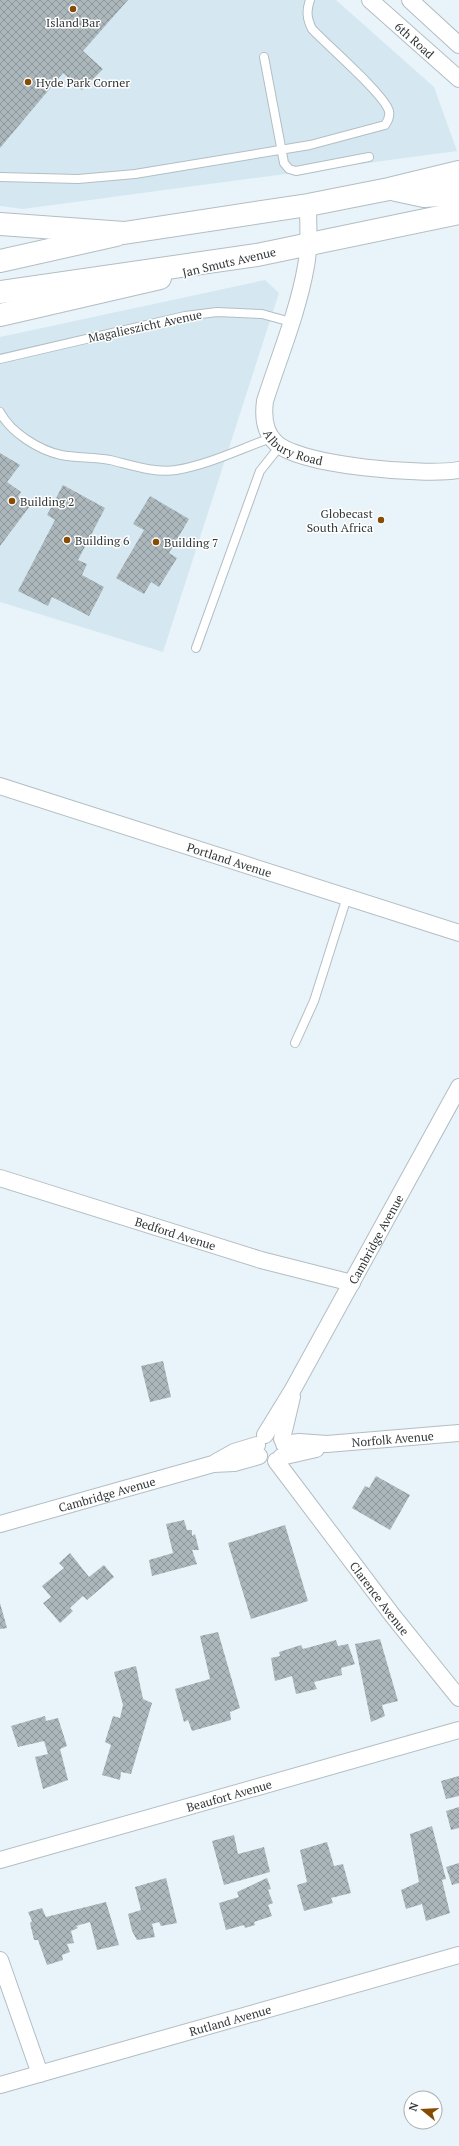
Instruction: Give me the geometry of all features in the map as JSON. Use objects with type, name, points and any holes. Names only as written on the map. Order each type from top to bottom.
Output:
[{"type":"main road","points":[[0,261],[124,233],[308,205],[389,189],[459,172]]},
{"type":"main road","points":[[389,189],[424,196],[459,194]]},
{"type":"main road","name":"Jan Smuts Avenue","points":[[0,315],[257,255],[459,213]]},
{"type":"main road","points":[[0,224],[124,233]]},
{"type":"main road","points":[[0,292],[257,255]]},
{"type":"street","name":"6th Road","points":[[370,0],[459,79]]},
{"type":"street","name":"6th Road","points":[[410,0],[459,45]]},
{"type":"street","name":"Albury Road","points":[[308,205],[308,244],[306,266],[291,322],[265,401],[263,413],[266,426],[276,442],[299,455],[325,461],[415,473],[445,473],[459,470]]},
{"type":"street","name":"Portland Avenue","points":[[0,786],[459,933]]},
{"type":"street","name":"Cambridge Avenue","points":[[0,1524],[213,1464],[234,1463],[271,1450],[276,1415],[292,1391],[459,1087]]},
{"type":"street","name":"Bedford Avenue","points":[[0,1178],[261,1260],[352,1283]]},
{"type":"street","name":"Norfolk Avenue","points":[[271,1450],[299,1442],[327,1444],[459,1433]]},
{"type":"street","name":"Clarence Avenue","points":[[271,1450],[303,1497],[459,1698]]},
{"type":"street","name":"Beaufort Avenue","points":[[0,1860],[459,1730]]},
{"type":"street","name":"Rutland Avenue","points":[[0,2085],[459,1955]]},
{"type":"street","points":[[0,1960],[40,2074]]},
{"type":"lane","points":[[0,177],[78,179],[135,174],[310,145],[385,125],[389,116],[388,110],[368,84],[312,29],[308,21],[307,8],[310,0]]},
{"type":"lane","points":[[264,57],[284,163],[289,169],[296,171],[369,157]]},
{"type":"lane","name":"Magalieszicht Avenue","points":[[0,358],[185,316],[217,312],[262,314],[291,322]]},
{"type":"lane","points":[[0,412],[4,420],[17,432],[48,451],[62,455],[93,457],[138,468],[175,470],[276,442]]},
{"type":"lane","points":[[196,648],[260,471],[276,442]]},
{"type":"lane","points":[[295,1043],[314,1001],[347,897]]},
{"type":"shaded area","name":"Hyde Park Corner","points":[[0,0],[336,0],[434,87],[457,151],[23,209],[0,206]]},
{"type":"shaded area","points":[[265,280],[279,293],[163,652],[0,602],[0,337]]},
{"type":"building","name":"Hyde Park Corner","points":[[0,0],[128,0],[83,51],[103,69],[82,90],[63,73],[0,148]]},
{"type":"building","name":"Building 2","points":[[0,453],[20,465],[7,482],[21,492],[18,497],[30,506],[0,546]]},
{"type":"building","name":"Building 6","points":[[63,485],[105,508],[78,560],[87,564],[82,575],[104,587],[89,616],[52,597],[48,606],[18,591],[55,520],[47,515]]},
{"type":"building","name":"Building 7","points":[[150,496],[189,519],[169,553],[177,558],[159,587],[151,582],[144,594],[116,578],[144,530],[133,524]]},
{"type":"building","points":[[163,1361],[171,1397],[150,1402],[141,1366]]},
{"type":"building","points":[[376,1476],[410,1495],[390,1530],[352,1508],[365,1486],[369,1488]]},
{"type":"building","points":[[184,1520],[187,1530],[192,1530],[192,1536],[195,1534],[199,1550],[192,1550],[197,1564],[152,1576],[149,1560],[173,1553],[166,1524]]},
{"type":"building","points":[[285,1525],[308,1601],[251,1619],[228,1543]]},
{"type":"building","points":[[70,1553],[89,1577],[104,1565],[114,1577],[87,1600],[83,1596],[70,1608],[73,1611],[60,1623],[43,1603],[51,1597],[42,1586],[64,1568],[59,1563]]},
{"type":"building","points":[[0,1603],[7,1628],[0,1629]]},
{"type":"building","points":[[218,1632],[240,1708],[230,1712],[231,1720],[192,1731],[188,1720],[184,1722],[175,1689],[210,1679],[200,1636]]},
{"type":"building","points":[[380,1639],[398,1701],[382,1705],[385,1716],[371,1722],[355,1644]]},
{"type":"building","points":[[336,1640],[338,1646],[348,1644],[355,1664],[341,1668],[342,1675],[314,1682],[317,1689],[296,1694],[292,1676],[275,1681],[271,1658],[280,1656],[279,1652],[301,1645],[303,1649]]},
{"type":"building","points":[[136,1666],[143,1699],[152,1703],[131,1774],[121,1772],[120,1780],[102,1775],[111,1745],[105,1742],[113,1716],[120,1718],[123,1705],[114,1672]]},
{"type":"building","points":[[45,1716],[46,1721],[58,1718],[67,1746],[60,1749],[68,1780],[43,1789],[35,1757],[48,1754],[44,1741],[18,1747],[11,1726]]},
{"type":"building","points":[[459,1776],[459,1796],[446,1799],[441,1781]]},
{"type":"building","points":[[459,1807],[459,1828],[451,1830],[446,1811]]},
{"type":"building","points":[[432,1826],[446,1879],[442,1880],[450,1913],[426,1921],[422,1904],[406,1909],[401,1890],[419,1882],[410,1834]]},
{"type":"building","points":[[234,1835],[238,1854],[264,1847],[270,1872],[224,1885],[212,1841]]},
{"type":"building","points":[[327,1842],[334,1866],[343,1864],[351,1893],[331,1898],[333,1903],[304,1911],[297,1885],[307,1882],[300,1850]]},
{"type":"building","points":[[459,1863],[459,1883],[452,1885],[446,1867]]},
{"type":"building","points":[[166,1878],[177,1923],[161,1926],[159,1922],[152,1924],[155,1937],[137,1940],[132,1931],[128,1914],[141,1910],[135,1887]]},
{"type":"building","points":[[267,1878],[271,1889],[268,1890],[273,1903],[268,1905],[272,1916],[254,1922],[255,1925],[245,1928],[244,1925],[226,1930],[219,1903],[239,1897],[237,1892]]},
{"type":"building","points":[[106,1902],[119,1945],[97,1950],[90,1922],[76,1926],[78,1928],[71,1931],[74,1943],[67,1944],[70,1952],[62,1955],[63,1960],[47,1965],[38,1940],[34,1940],[30,1923],[32,1921],[28,1912],[42,1908],[46,1917]]},
{"type":"place","name":"Island Bar","points":[[73,9]]},
{"type":"place","name":"Hyde Park Corner","points":[[28,82]]},
{"type":"place","name":"Building 2","points":[[12,501]]},
{"type":"place","name":"Globecast South Africa","points":[[381,520]]},
{"type":"place","name":"Building 6","points":[[67,540]]},
{"type":"place","name":"Building 7","points":[[156,542]]}]
